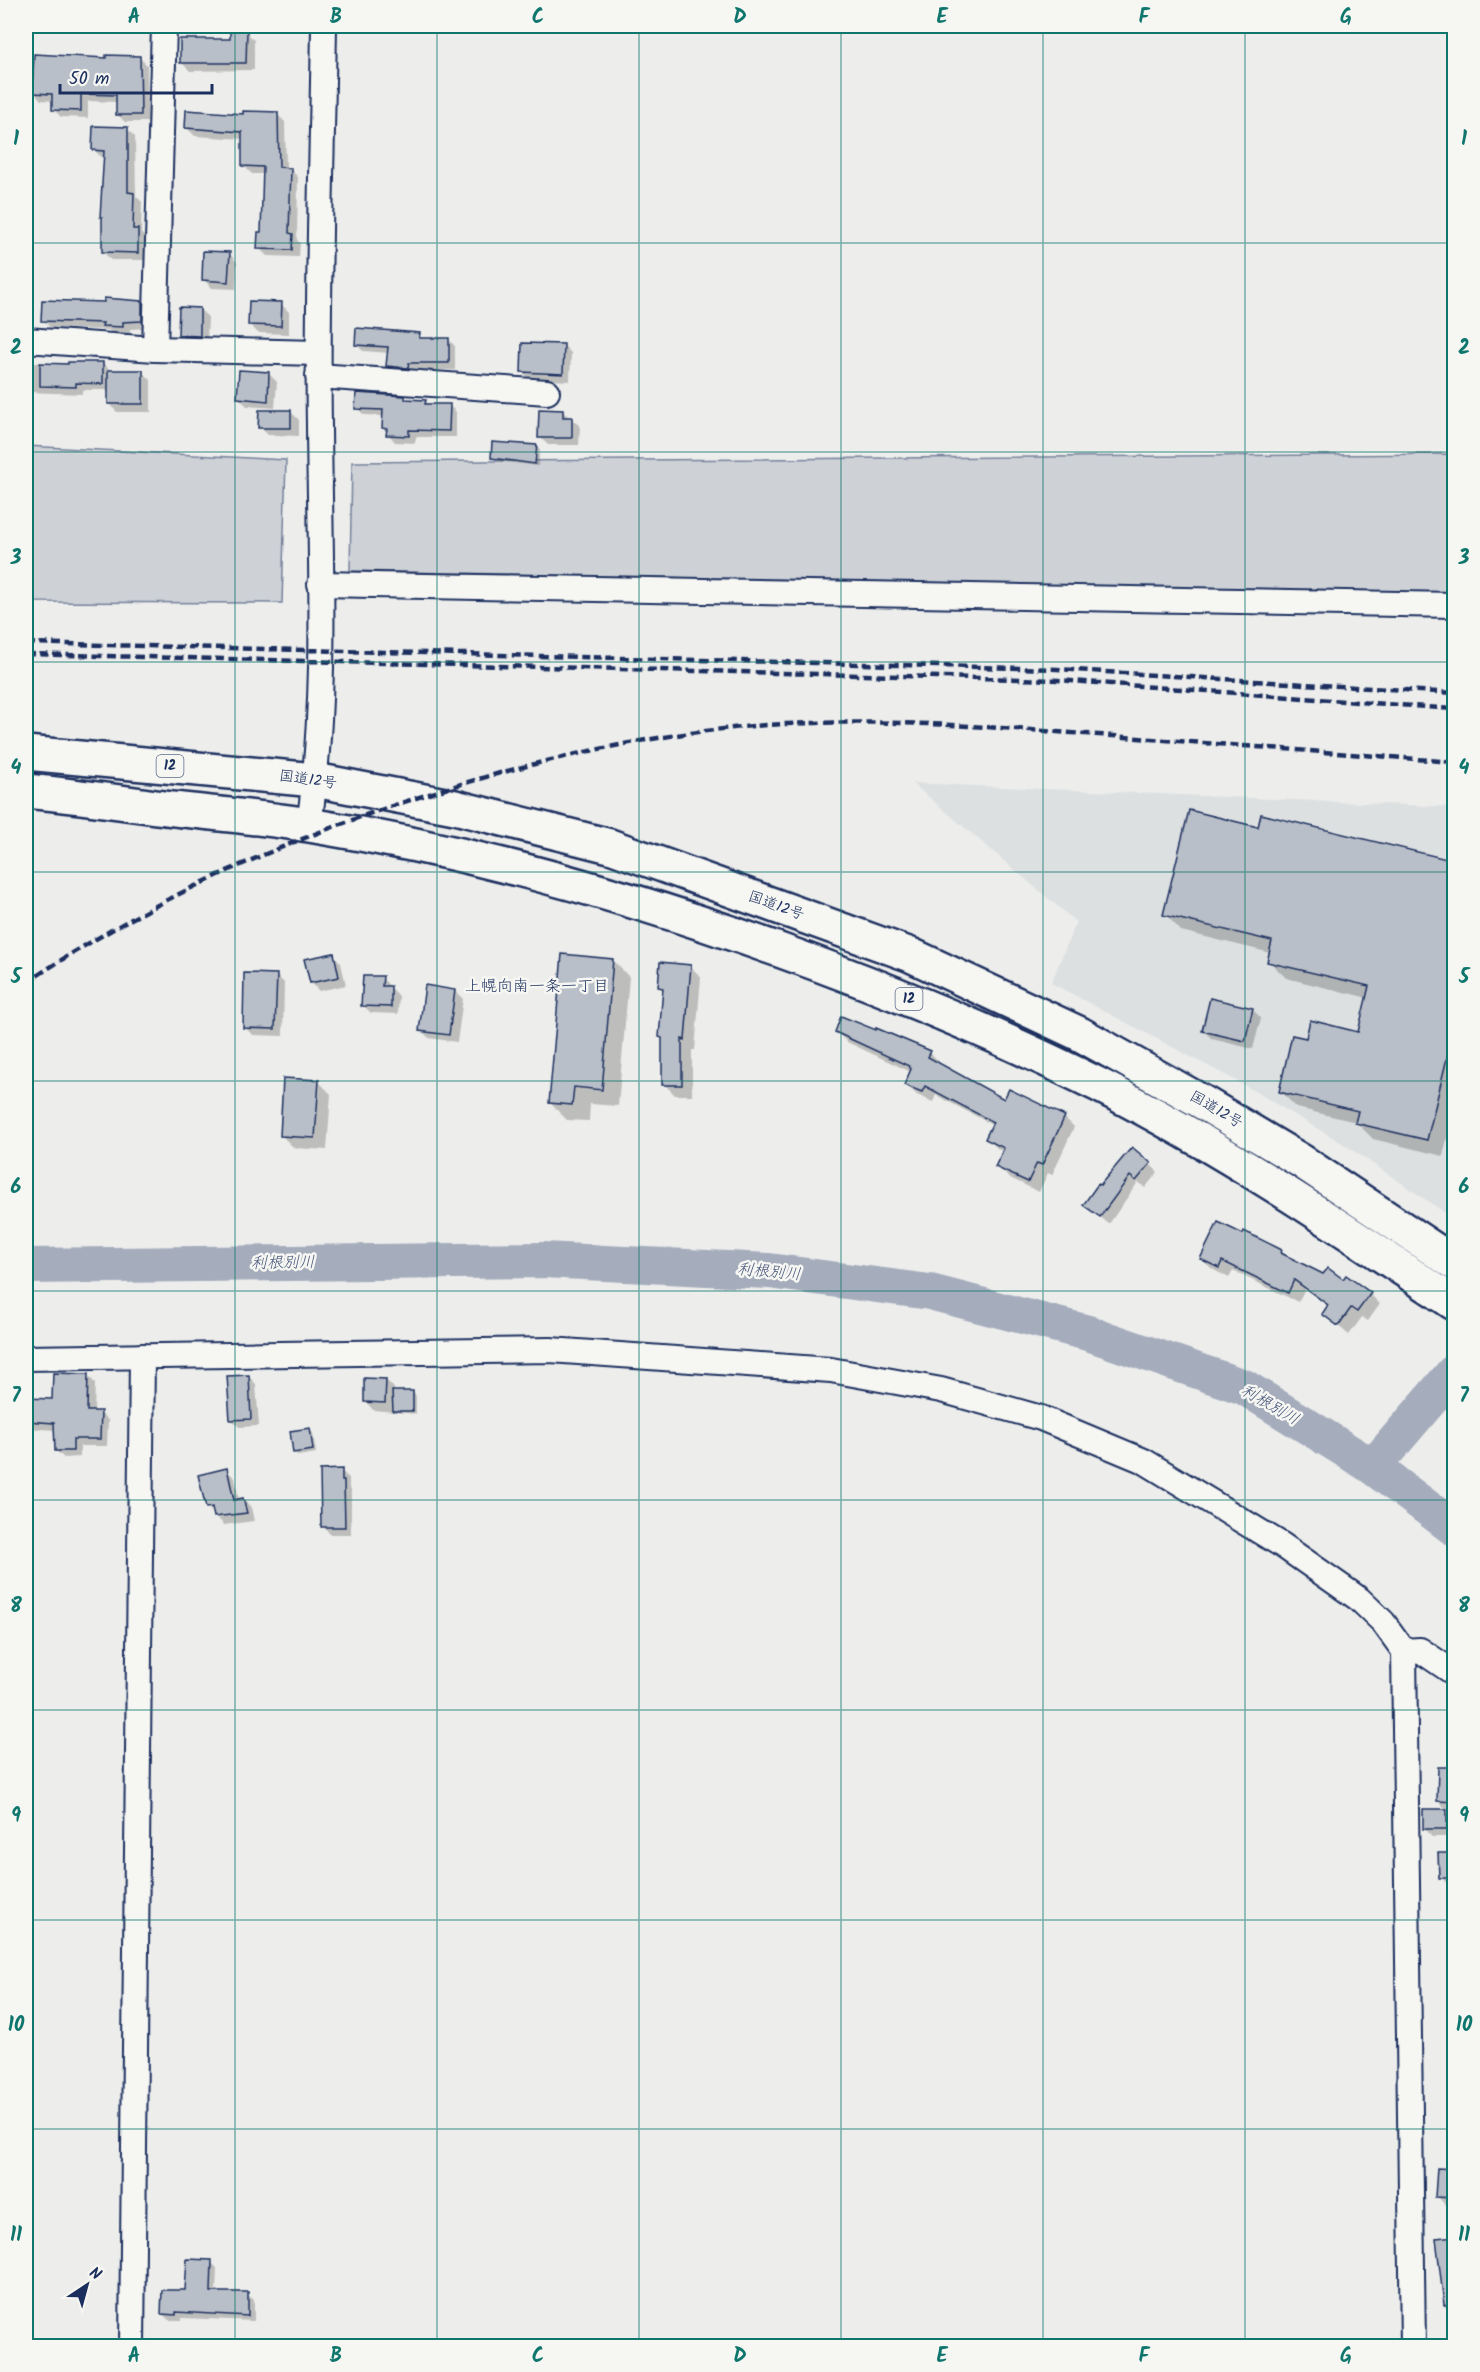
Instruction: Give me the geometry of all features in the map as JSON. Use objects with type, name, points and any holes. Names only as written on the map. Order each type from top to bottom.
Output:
[{"type":"highway","name":"国道12号","points":[[26,753],[315,780],[455,807],[610,846],[911,955],[1080,1034],[1192,1096],[1301,1161],[1455,1263]]},
{"type":"highway","name":"12","points":[[26,791],[309,825],[428,848],[572,883],[700,922],[884,988],[986,1031],[1090,1081],[1214,1148],[1319,1213],[1455,1303]]},
{"type":"street","points":[[155,349],[164,26]]},
{"type":"street","points":[[309,825],[315,780],[320,660],[318,364],[324,26]]},
{"type":"street","points":[[26,340],[318,364],[547,392]]},
{"type":"street","points":[[320,584],[1455,605]]},
{"type":"street","points":[[26,1358],[549,1350],[831,1370],[941,1390],[1041,1418],[1143,1461],[1282,1545],[1359,1599],[1383,1622],[1404,1651],[1413,2346]]},
{"type":"street","points":[[132,2346],[142,1356]]},
{"type":"street","points":[[1404,1651],[1420,1650],[1455,1673]]},
{"type":"shaded area","points":[[26,446],[286,460],[282,603],[26,602]]},
{"type":"shaded area","points":[[1454,454],[1454,593],[350,571],[352,462]]},
{"type":"shaded area","points":[[912,783],[1454,807],[1454,1219],[1345,1145],[1244,1085],[1051,983],[1076,922]]},
{"type":"building","points":[[230,30],[247,30],[246,63],[180,63],[180,39],[230,39]]},
{"type":"building","points":[[34,54],[106,58],[106,55],[140,56],[141,115],[116,115],[116,95],[81,94],[81,111],[52,110],[52,94],[32,93]]},
{"type":"building","points":[[186,110],[243,114],[243,111],[278,112],[279,167],[291,168],[289,233],[293,234],[292,250],[257,249],[258,232],[261,232],[263,167],[242,166],[242,132],[185,128]]},
{"type":"building","points":[[93,126],[128,127],[128,192],[134,193],[133,229],[138,229],[138,253],[102,252],[102,217],[100,217],[104,151],[92,150]]},
{"type":"building","points":[[203,251],[230,252],[228,282],[202,280]]},
{"type":"building","points":[[104,298],[142,301],[142,321],[123,322],[123,327],[102,326],[103,323],[41,321],[42,300],[104,302]]},
{"type":"building","points":[[249,301],[282,302],[281,326],[248,325]]},
{"type":"building","points":[[179,307],[200,308],[200,336],[178,335]]},
{"type":"building","points":[[356,328],[420,333],[419,338],[449,338],[449,363],[409,363],[408,368],[386,366],[388,347],[355,345]]},
{"type":"building","points":[[522,343],[564,344],[563,374],[521,372]]},
{"type":"building","points":[[68,362],[103,362],[103,384],[76,383],[76,387],[40,386],[40,363],[68,364]]},
{"type":"building","points":[[108,370],[143,370],[143,404],[108,404]]},
{"type":"building","points":[[239,370],[269,372],[268,401],[237,398]]},
{"type":"building","points":[[356,393],[405,396],[405,399],[426,400],[425,404],[450,404],[449,431],[409,430],[409,436],[386,435],[387,429],[382,428],[383,410],[355,409]]},
{"type":"building","points":[[539,409],[563,410],[563,417],[572,417],[572,438],[538,438]]},
{"type":"building","points":[[259,410],[291,410],[291,428],[258,428]]},
{"type":"building","points":[[492,442],[537,445],[535,464],[491,458]]},
{"type":"building","points":[[1189,810],[1258,827],[1261,814],[1455,861],[1455,1025],[1427,1140],[1355,1123],[1358,1111],[1279,1092],[1292,1035],[1306,1038],[1310,1020],[1358,1032],[1369,986],[1267,962],[1272,941],[1163,915]]},
{"type":"building","points":[[334,953],[339,977],[310,983],[304,959]]},
{"type":"building","points":[[562,954],[613,959],[602,1090],[574,1087],[572,1105],[549,1103]]},
{"type":"building","points":[[660,962],[691,965],[685,1040],[682,1039],[682,1085],[662,1085],[662,1038],[659,1037],[663,988],[658,987]]},
{"type":"building","points":[[244,973],[277,974],[275,1029],[243,1028]]},
{"type":"building","points":[[363,976],[383,976],[382,986],[391,986],[391,1007],[361,1006]]},
{"type":"building","points":[[425,985],[455,990],[449,1035],[419,1031]]},
{"type":"building","points":[[1210,998],[1253,1008],[1245,1041],[1202,1031]]},
{"type":"building","points":[[841,1016],[931,1051],[928,1057],[1004,1099],[1009,1089],[1065,1116],[1042,1165],[1037,1163],[1028,1182],[995,1167],[1004,1148],[985,1139],[993,1122],[925,1086],[922,1092],[904,1085],[911,1069],[909,1066],[835,1032]]},
{"type":"building","points":[[283,1078],[319,1080],[315,1138],[280,1136]]},
{"type":"building","points":[[1132,1147],[1151,1163],[1136,1181],[1130,1176],[1100,1217],[1083,1205],[1098,1184],[1100,1185]]},
{"type":"building","points":[[1218,1222],[1243,1234],[1244,1231],[1323,1274],[1328,1268],[1343,1279],[1346,1275],[1371,1293],[1357,1312],[1351,1308],[1338,1326],[1322,1314],[1328,1305],[1294,1280],[1288,1293],[1222,1261],[1219,1268],[1200,1259]]},
{"type":"building","points":[[53,1373],[88,1374],[87,1411],[101,1411],[100,1439],[73,1439],[73,1451],[55,1451],[54,1423],[26,1421],[26,1398],[52,1399]]},
{"type":"building","points":[[249,1375],[251,1419],[230,1420],[227,1376]]},
{"type":"building","points":[[364,1378],[386,1379],[385,1403],[364,1402]]},
{"type":"building","points":[[392,1391],[413,1391],[413,1411],[393,1411]]},
{"type":"building","points":[[310,1428],[313,1450],[293,1453],[290,1431]]},
{"type":"building","points":[[227,1468],[234,1500],[243,1498],[247,1513],[214,1517],[212,1507],[206,1508],[198,1475]]},
{"type":"building","points":[[342,1469],[345,1527],[321,1527],[320,1470]]},
{"type":"building","points":[[1438,1767],[1455,1767],[1455,1802],[1437,1801]]},
{"type":"building","points":[[1423,1809],[1447,1809],[1447,1829],[1423,1829]]},
{"type":"building","points":[[1438,1853],[1455,1853],[1455,1878],[1439,1878]]},
{"type":"building","points":[[1437,2168],[1455,2169],[1455,2198],[1435,2197]]},
{"type":"building","points":[[1455,2236],[1455,2304],[1444,2305],[1436,2238]]},
{"type":"building","points":[[187,2259],[212,2260],[211,2292],[248,2292],[248,2316],[176,2312],[176,2315],[161,2314],[162,2290],[185,2290]]},
{"type":"waterway","name":"利根別川","points":[[26,1266],[543,1260],[769,1271],[930,1292],[1088,1333],[1244,1387],[1373,1467],[1454,1528]]},
{"type":"waterway","points":[[1373,1467],[1454,1372]]},
{"type":"railway","points":[[26,643],[1057,669],[1454,693]]},
{"type":"railway","points":[[26,654],[1058,680],[1454,709]]},
{"type":"railway","points":[[26,983],[81,948],[195,886],[315,834],[438,791],[500,773],[656,738],[775,725],[889,723],[1039,731],[1454,762]]},
{"type":"district","name":"上幌向南一条一丁目","points":[[537,986]]}]
